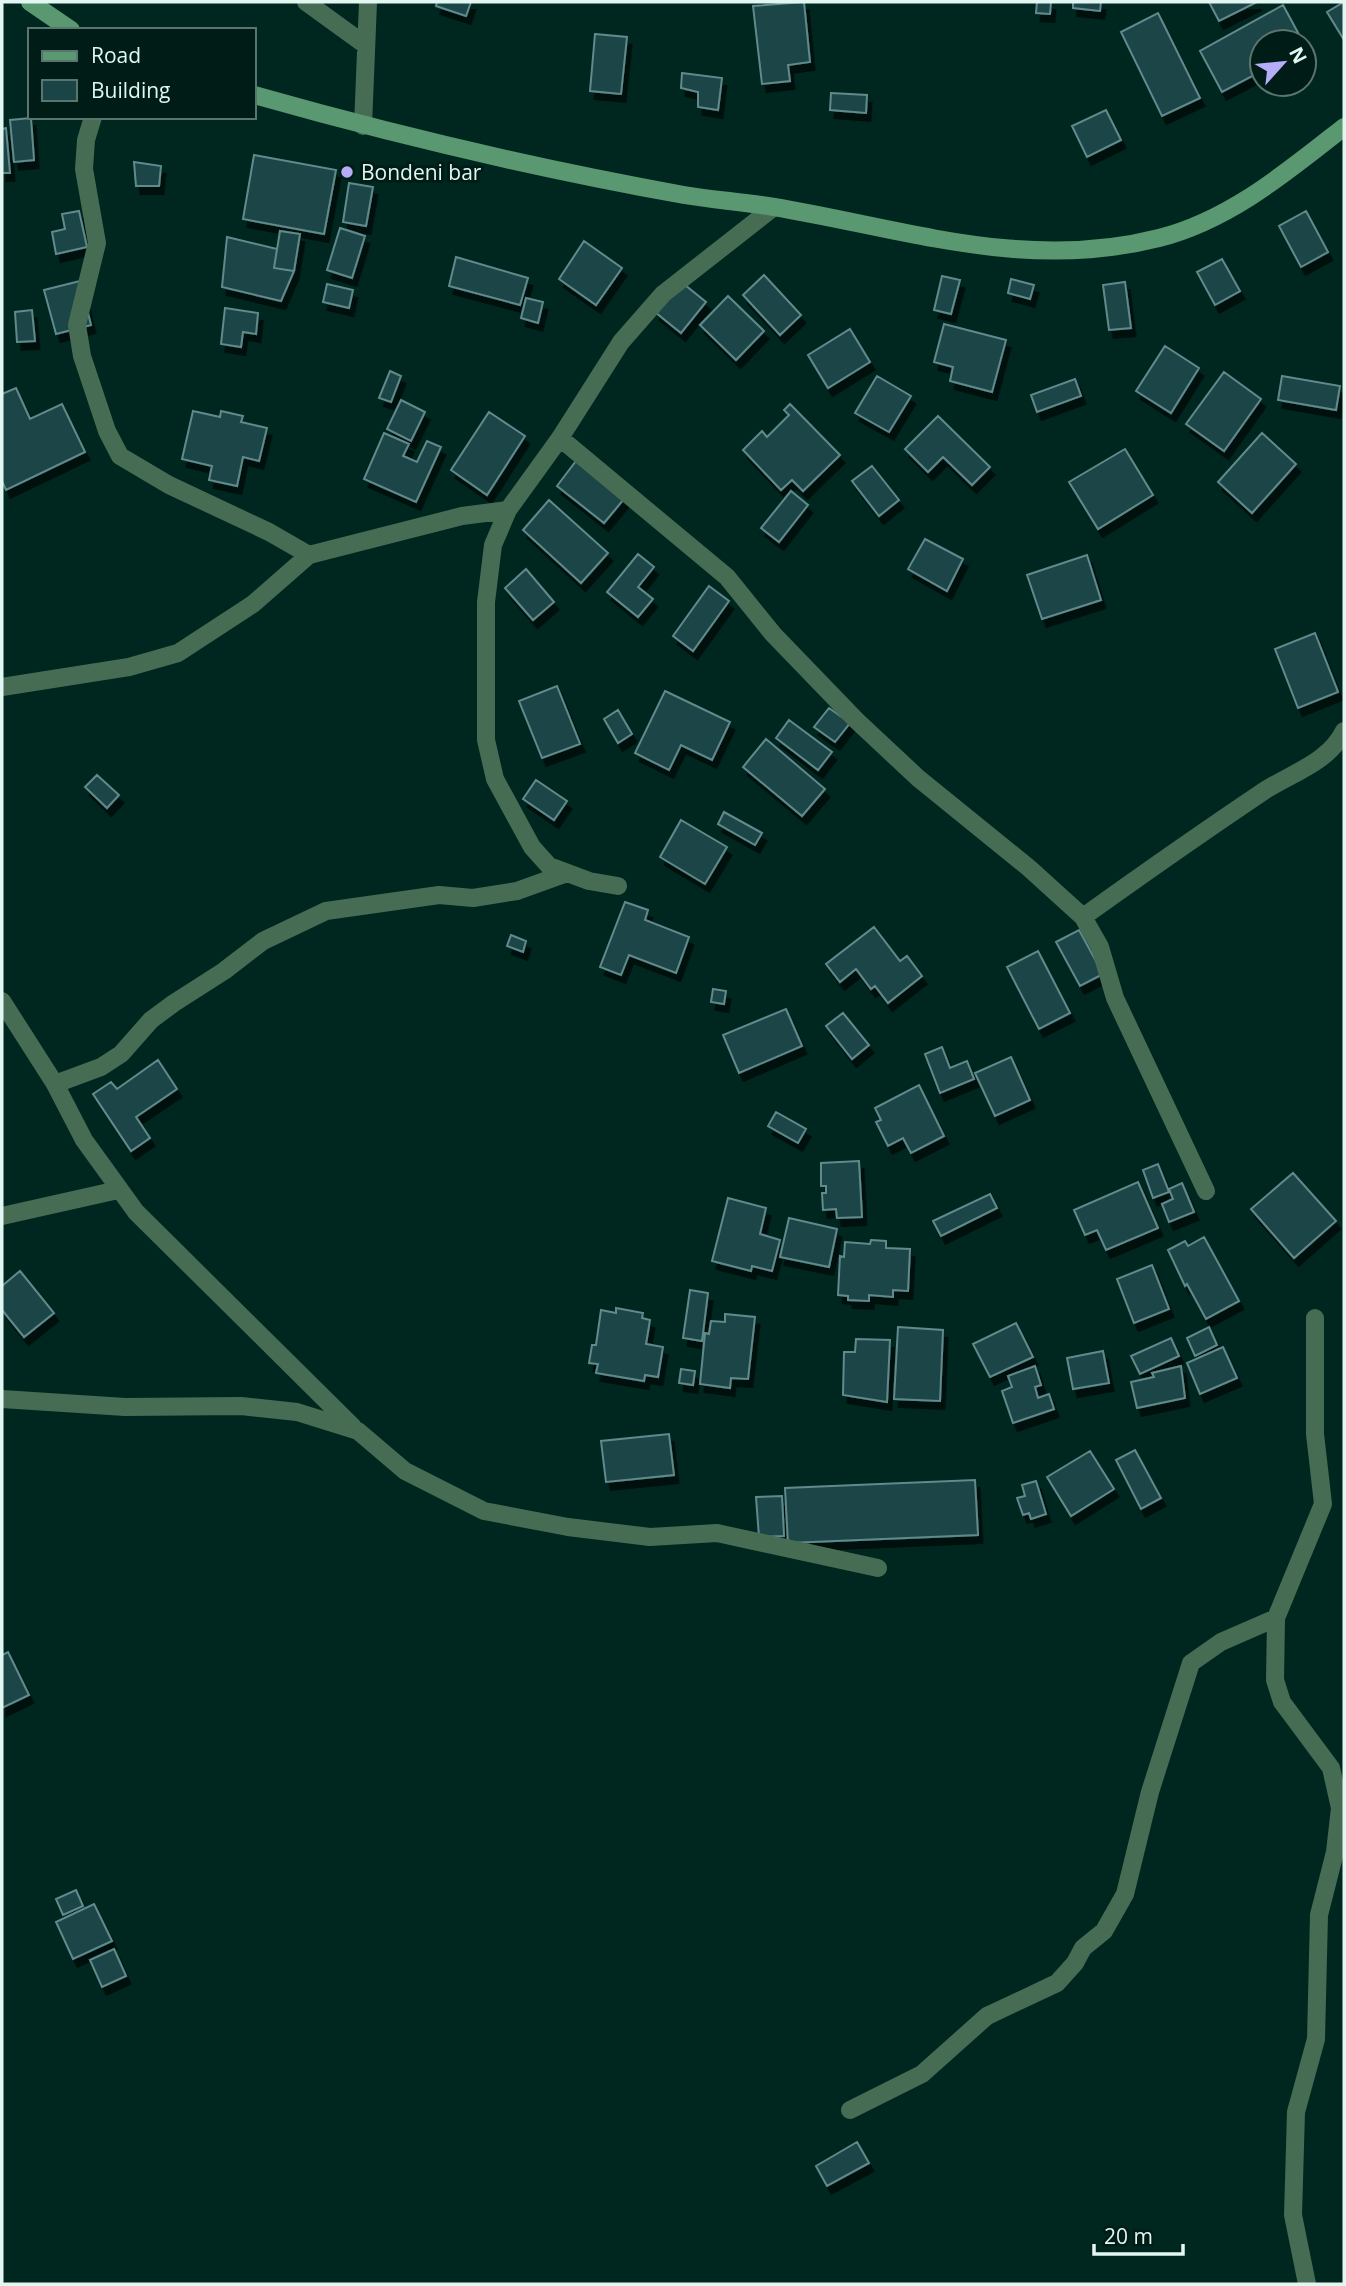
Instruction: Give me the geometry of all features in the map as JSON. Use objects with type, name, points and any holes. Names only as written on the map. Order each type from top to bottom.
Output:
[{"type":"street","points":[[30,2],[68,28]]},
{"type":"street","points":[[306,2],[364,44]]},
{"type":"street","points":[[363,126],[364,44],[368,2]]},
{"type":"street","points":[[256,96],[363,126],[684,195],[774,207],[990,249],[1085,252],[1161,237],[1236,207],[1344,127]]},
{"type":"street","points":[[92,119],[86,140],[84,169],[97,243],[77,325],[82,356],[107,431],[120,456],[169,485],[257,526],[309,555]]},
{"type":"street","points":[[618,886],[549,866],[521,829],[495,779],[486,740],[486,602],[492,545],[508,510],[559,438],[621,342],[663,294],[774,207]]},
{"type":"street","points":[[559,438],[727,578],[773,634],[856,720],[918,778],[1029,868],[1083,917],[1100,947],[1115,998],[1206,1191]]},
{"type":"street","points":[[2,687],[129,667],[178,653],[253,604],[309,555],[462,516],[508,510]]},
{"type":"street","points":[[1083,917],[1266,790],[1316,761],[1332,749],[1344,731]]},
{"type":"street","points":[[55,1084],[101,1067],[121,1054],[151,1020],[263,941],[326,911],[439,895],[473,898],[517,891],[567,873]]},
{"type":"street","points":[[2,1001],[55,1084],[84,1140],[118,1190],[182,1259],[358,1432],[405,1471],[484,1511],[568,1527],[650,1536],[717,1533],[878,1568]]},
{"type":"street","points":[[2,1216],[118,1190]]},
{"type":"street","points":[[1307,2284],[1293,2215],[1296,2112],[1316,2039],[1319,1915],[1335,1853],[1340,1808],[1331,1768],[1282,1702],[1275,1680],[1276,1618],[1323,1504],[1315,1434],[1315,1318]]},
{"type":"street","points":[[2,1399],[125,1407],[241,1406],[297,1412],[358,1432]]},
{"type":"street","points":[[850,2110],[922,2074],[987,2016],[1057,1983],[1083,1948],[1104,1931],[1125,1894],[1154,1779],[1191,1663],[1221,1642],[1276,1618]]},
{"type":"building","points":[[437,2],[471,2],[466,16],[436,6]]},
{"type":"building","points":[[804,2],[810,62],[788,65],[790,81],[762,84],[753,6]]},
{"type":"building","points":[[1037,2],[1051,2],[1050,14],[1036,13]]},
{"type":"building","points":[[1073,2],[1101,2],[1100,11],[1073,8]]},
{"type":"building","points":[[1209,2],[1257,2],[1219,21]]},
{"type":"building","points":[[1344,2],[1344,40],[1327,12]]},
{"type":"building","points":[[1283,5],[1295,28],[1248,28],[1248,78],[1222,92],[1200,51]]},
{"type":"building","points":[[1158,13],[1200,98],[1162,116],[1121,32]]},
{"type":"building","points":[[595,34],[627,37],[621,94],[590,91]]},
{"type":"building","points":[[682,73],[722,78],[718,110],[698,107],[698,92],[681,88]]},
{"type":"building","points":[[831,93],[867,95],[866,113],[830,110]]},
{"type":"building","points":[[1106,110],[1121,140],[1087,157],[1072,126]]},
{"type":"building","points":[[31,119],[34,160],[14,162],[10,120]]},
{"type":"building","points":[[6,128],[10,173],[2,173],[2,129]]},
{"type":"building","points":[[254,155],[336,170],[324,234],[243,219]]},
{"type":"building","points":[[134,162],[161,166],[159,186],[136,186]]},
{"type":"building","points":[[349,183],[373,187],[366,226],[343,222]]},
{"type":"building","points":[[79,211],[87,247],[56,254],[52,232],[65,229],[62,214]]},
{"type":"building","points":[[1306,211],[1328,252],[1301,267],[1279,226]]},
{"type":"building","points":[[340,228],[365,236],[352,278],[327,270]]},
{"type":"building","points":[[280,231],[300,234],[294,271],[274,268]]},
{"type":"building","points":[[227,237],[277,249],[274,268],[294,271],[281,301],[222,287]]},
{"type":"building","points":[[584,241],[622,268],[596,305],[559,279]]},
{"type":"building","points":[[456,257],[528,278],[520,305],[449,286]]},
{"type":"building","points":[[1222,259],[1240,291],[1215,305],[1197,272]]},
{"type":"building","points":[[764,275],[801,315],[780,335],[743,295]]},
{"type":"building","points":[[942,276],[960,280],[951,314],[934,310]]},
{"type":"building","points":[[1011,279],[1034,285],[1030,299],[1008,293]]},
{"type":"building","points":[[80,281],[91,325],[56,334],[44,290]]},
{"type":"building","points":[[680,281],[706,302],[681,333],[655,312]]},
{"type":"building","points":[[1125,282],[1131,328],[1109,330],[1103,285]]},
{"type":"building","points":[[327,284],[353,290],[349,308],[323,302]]},
{"type":"building","points":[[728,296],[764,331],[736,360],[700,325]]},
{"type":"building","points":[[526,298],[543,302],[538,323],[521,318]]},
{"type":"building","points":[[225,308],[258,313],[256,334],[243,332],[241,347],[221,344]]},
{"type":"building","points":[[32,310],[35,341],[17,342],[15,312]]},
{"type":"building","points":[[944,324],[1006,340],[992,392],[950,381],[953,367],[934,362]]},
{"type":"building","points":[[850,329],[870,362],[828,388],[808,355]]},
{"type":"building","points":[[1165,346],[1199,368],[1171,413],[1136,391]]},
{"type":"building","points":[[390,371],[401,376],[391,402],[379,398]]},
{"type":"building","points":[[1224,372],[1261,399],[1224,451],[1186,424]]},
{"type":"building","points":[[877,376],[911,396],[889,432],[855,413]]},
{"type":"building","points":[[1282,376],[1340,386],[1336,410],[1278,400]]},
{"type":"building","points":[[1075,379],[1081,396],[1037,412],[1031,395]]},
{"type":"building","points":[[16,388],[30,419],[62,404],[85,452],[6,490],[2,481],[2,394]]},
{"type":"building","points":[[401,400],[425,412],[411,441],[387,429]]},
{"type":"building","points":[[790,404],[840,455],[803,491],[792,480],[781,490],[743,450],[762,431],[767,437],[789,415],[784,410]]},
{"type":"building","points":[[193,411],[220,417],[221,411],[243,416],[241,422],[267,428],[259,461],[243,457],[237,486],[209,480],[212,466],[182,459]]},
{"type":"building","points":[[489,412],[525,436],[487,495],[451,470]]},
{"type":"building","points":[[938,416],[990,467],[972,485],[943,457],[928,472],[905,449]]},
{"type":"building","points":[[384,433],[409,444],[403,456],[417,462],[427,441],[441,447],[416,502],[364,479]]},
{"type":"building","points":[[1262,433],[1296,464],[1252,513],[1218,482]]},
{"type":"building","points":[[1125,449],[1153,495],[1098,529],[1069,482]]},
{"type":"building","points":[[576,461],[624,499],[604,523],[557,486]]},
{"type":"building","points":[[872,466],[899,500],[879,516],[852,481]]},
{"type":"building","points":[[791,491],[808,505],[779,542],[761,528]]},
{"type":"building","points":[[549,500],[608,553],[581,583],[523,530]]},
{"type":"building","points":[[925,539],[963,559],[947,591],[908,569]]},
{"type":"building","points":[[638,554],[654,567],[638,587],[653,599],[638,617],[607,592]]},
{"type":"building","points":[[1087,555],[1101,600],[1042,619],[1027,575]]},
{"type":"building","points":[[526,569],[554,602],[533,620],[505,588]]},
{"type":"building","points":[[709,586],[729,601],[693,651],[673,636]]},
{"type":"building","points":[[1315,633],[1338,692],[1298,708],[1275,649]]},
{"type":"building","points":[[557,686],[580,744],[542,758],[519,701]]},
{"type":"building","points":[[665,691],[730,722],[712,760],[681,745],[669,770],[635,753]]},
{"type":"building","points":[[829,708],[850,723],[835,742],[814,727]]},
{"type":"building","points":[[618,710],[632,734],[618,743],[604,719]]},
{"type":"building","points":[[789,720],[832,752],[818,770],[776,738]]},
{"type":"building","points":[[766,739],[825,789],[802,816],[743,767]]},
{"type":"building","points":[[97,775],[119,795],[107,808],[85,787]]},
{"type":"building","points":[[536,780],[567,801],[554,820],[523,799]]},
{"type":"building","points":[[724,812],[762,833],[755,845],[718,824]]},
{"type":"building","points":[[681,820],[727,847],[705,884],[660,857]]},
{"type":"building","points":[[625,902],[648,910],[645,920],[689,937],[676,973],[629,955],[621,975],[600,967]]},
{"type":"building","points":[[874,927],[900,961],[907,956],[922,976],[888,1003],[875,986],[871,989],[856,969],[840,982],[826,964]]},
{"type":"building","points":[[1079,930],[1103,974],[1080,986],[1056,942]]},
{"type":"building","points":[[511,935],[526,941],[523,952],[507,946]]},
{"type":"building","points":[[1038,951],[1070,1013],[1039,1029],[1007,967]]},
{"type":"building","points":[[713,989],[726,991],[724,1004],[711,1002]]},
{"type":"building","points":[[786,1009],[802,1046],[739,1073],[723,1035]]},
{"type":"building","points":[[843,1013],[869,1045],[852,1059],[826,1026]]},
{"type":"building","points":[[942,1047],[950,1068],[967,1061],[974,1079],[940,1093],[925,1054]]},
{"type":"building","points":[[1011,1057],[1030,1100],[995,1116],[975,1073]]},
{"type":"building","points":[[158,1060],[177,1089],[136,1117],[150,1138],[131,1151],[93,1094],[111,1082],[117,1089]]},
{"type":"building","points":[[919,1085],[944,1136],[911,1153],[903,1138],[888,1146],[876,1122],[881,1120],[875,1108]]},
{"type":"building","points":[[776,1112],[806,1129],[798,1143],[768,1126]]},
{"type":"building","points":[[859,1161],[862,1217],[837,1218],[836,1209],[823,1210],[822,1193],[826,1193],[826,1186],[821,1186],[821,1163]]},
{"type":"building","points":[[1158,1164],[1169,1192],[1153,1198],[1143,1170]]},
{"type":"building","points":[[1293,1173],[1336,1221],[1294,1258],[1251,1209]]},
{"type":"building","points":[[1138,1182],[1158,1228],[1106,1250],[1097,1230],[1085,1235],[1074,1210]]},
{"type":"building","points":[[1182,1183],[1194,1212],[1169,1222],[1162,1204],[1173,1199],[1169,1189]]},
{"type":"building","points":[[990,1194],[997,1208],[941,1236],[933,1221]]},
{"type":"building","points":[[728,1198],[766,1208],[760,1234],[780,1240],[772,1271],[752,1266],[751,1271],[712,1261]]},
{"type":"building","points":[[789,1218],[837,1229],[829,1267],[780,1257]]},
{"type":"building","points":[[1204,1237],[1239,1301],[1206,1319],[1187,1284],[1185,1286],[1168,1250],[1185,1241],[1188,1246]]},
{"type":"building","points":[[871,1240],[886,1241],[886,1248],[910,1249],[908,1291],[893,1290],[893,1297],[869,1295],[869,1301],[848,1300],[848,1296],[838,1295],[840,1256],[844,1257],[845,1242],[870,1244]]},
{"type":"building","points":[[1152,1265],[1169,1309],[1134,1323],[1117,1279]]},
{"type":"building","points":[[20,1271],[54,1313],[24,1337],[2,1310],[2,1286]]},
{"type":"building","points":[[690,1290],[708,1293],[702,1341],[683,1338]]},
{"type":"building","points":[[616,1308],[643,1313],[642,1318],[650,1320],[646,1344],[663,1347],[658,1377],[645,1375],[644,1381],[596,1373],[598,1364],[589,1363],[592,1345],[596,1345],[601,1310],[616,1313]]},
{"type":"building","points":[[725,1314],[755,1317],[748,1379],[731,1378],[730,1388],[700,1384],[705,1333],[709,1334],[711,1321],[725,1322]]},
{"type":"building","points":[[1016,1323],[1033,1357],[990,1377],[973,1344]]},
{"type":"building","points":[[898,1327],[943,1330],[940,1401],[894,1399]]},
{"type":"building","points":[[1209,1327],[1217,1345],[1195,1356],[1187,1338]]},
{"type":"building","points":[[1171,1338],[1179,1356],[1140,1374],[1131,1356]]},
{"type":"building","points":[[856,1339],[890,1340],[887,1402],[843,1395],[844,1352],[855,1352]]},
{"type":"building","points":[[1223,1347],[1237,1378],[1200,1394],[1187,1363]]},
{"type":"building","points":[[1103,1351],[1109,1383],[1073,1389],[1067,1358]]},
{"type":"building","points":[[1035,1366],[1041,1385],[1035,1387],[1038,1398],[1049,1394],[1054,1409],[1013,1423],[1002,1391],[1012,1387],[1008,1376]]},
{"type":"building","points":[[1181,1366],[1185,1398],[1137,1408],[1131,1382],[1154,1377],[1152,1373]]},
{"type":"building","points":[[681,1369],[695,1371],[693,1385],[679,1383]]},
{"type":"building","points":[[669,1434],[674,1475],[606,1482],[601,1441]]},
{"type":"building","points":[[1135,1450],[1161,1498],[1141,1509],[1116,1460]]},
{"type":"building","points":[[1090,1451],[1114,1489],[1071,1516],[1047,1477]]},
{"type":"building","points":[[975,1480],[978,1535],[788,1543],[785,1488]]},
{"type":"building","points":[[1036,1481],[1046,1514],[1031,1519],[1029,1513],[1023,1515],[1017,1498],[1025,1496],[1022,1485]]},
{"type":"building","points":[[782,1496],[784,1536],[759,1537],[756,1497]]},
{"type":"building","points":[[8,1652],[29,1695],[2,1708],[2,1655]]},
{"type":"building","points":[[76,1890],[83,1906],[63,1915],[56,1899]]},
{"type":"building","points":[[94,1904],[112,1941],[73,1959],[56,1922]]},
{"type":"building","points":[[114,1949],[126,1976],[102,1987],[90,1960]]},
{"type":"building","points":[[857,2142],[869,2163],[827,2186],[816,2166]]},
{"type":"place","name":"Bondeni bar","points":[[347,172]]}]
